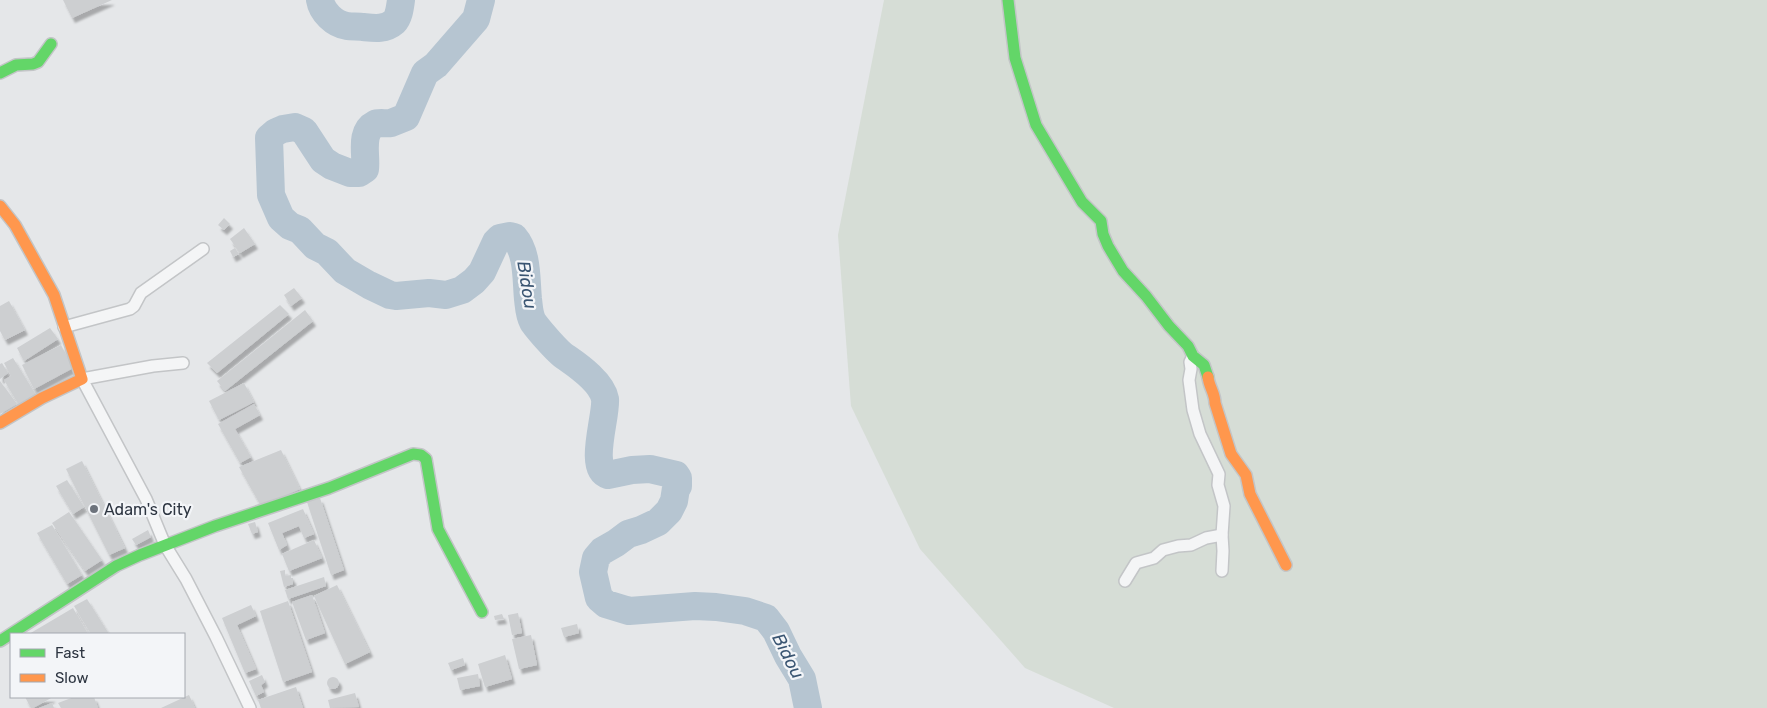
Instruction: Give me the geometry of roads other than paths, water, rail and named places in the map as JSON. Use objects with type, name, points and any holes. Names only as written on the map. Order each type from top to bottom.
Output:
[{"type":"street","points":[[1008,0],[1015,58],[1036,125],[1082,202],[1101,221],[1106,240],[1123,271],[1188,346],[1193,356],[1200,361],[1207,372],[1231,454],[1246,475],[1250,494],[1286,565]]},
{"type":"street","points":[[0,73],[16,66],[38,62],[52,44]]},
{"type":"street","points":[[0,206],[15,225],[54,295],[82,379],[146,499],[165,544],[212,629],[250,708]]},
{"type":"street","points":[[64,327],[130,309],[134,306],[141,293],[203,249]]},
{"type":"street","points":[[1193,356],[1190,362],[1190,390],[1200,434],[1219,474],[1218,485],[1225,513],[1222,535],[1222,572]]},
{"type":"street","points":[[0,423],[42,398],[82,379],[153,366],[183,363]]},
{"type":"street","points":[[12,633],[116,566],[165,544],[337,485],[414,454],[421,454],[426,459],[438,529],[482,612]]},
{"type":"street","points":[[1125,581],[1136,564],[1154,558],[1163,550],[1191,545],[1206,538],[1222,535]]},
{"type":"waterway","name":"Bidou","points":[[320,0],[326,13],[338,23],[375,28],[390,25],[396,20],[401,0]]},
{"type":"waterway","name":"Bidou","points":[[481,0],[476,19],[436,65],[425,73],[406,117],[391,123],[377,123],[370,128],[365,138],[365,169],[359,173],[350,173],[332,166],[323,160],[304,131],[295,127],[283,129],[269,138],[271,195],[281,218],[290,226],[300,230],[315,246],[327,252],[345,271],[369,285],[396,296],[429,293],[446,295],[462,290],[482,272],[496,242],[500,238],[514,237],[519,243],[524,258],[529,311],[533,322],[563,356],[595,381],[603,393],[605,407],[599,453],[599,463],[602,471],[608,475],[632,470],[650,469],[676,475],[678,478],[674,501],[669,511],[658,522],[628,534],[602,551],[596,558],[593,572],[599,598],[606,604],[629,611],[695,606],[716,607],[745,611],[766,618],[776,631],[802,679],[808,708]]},
{"type":"place","name":"Adam's City","points":[[94,509]]}]
